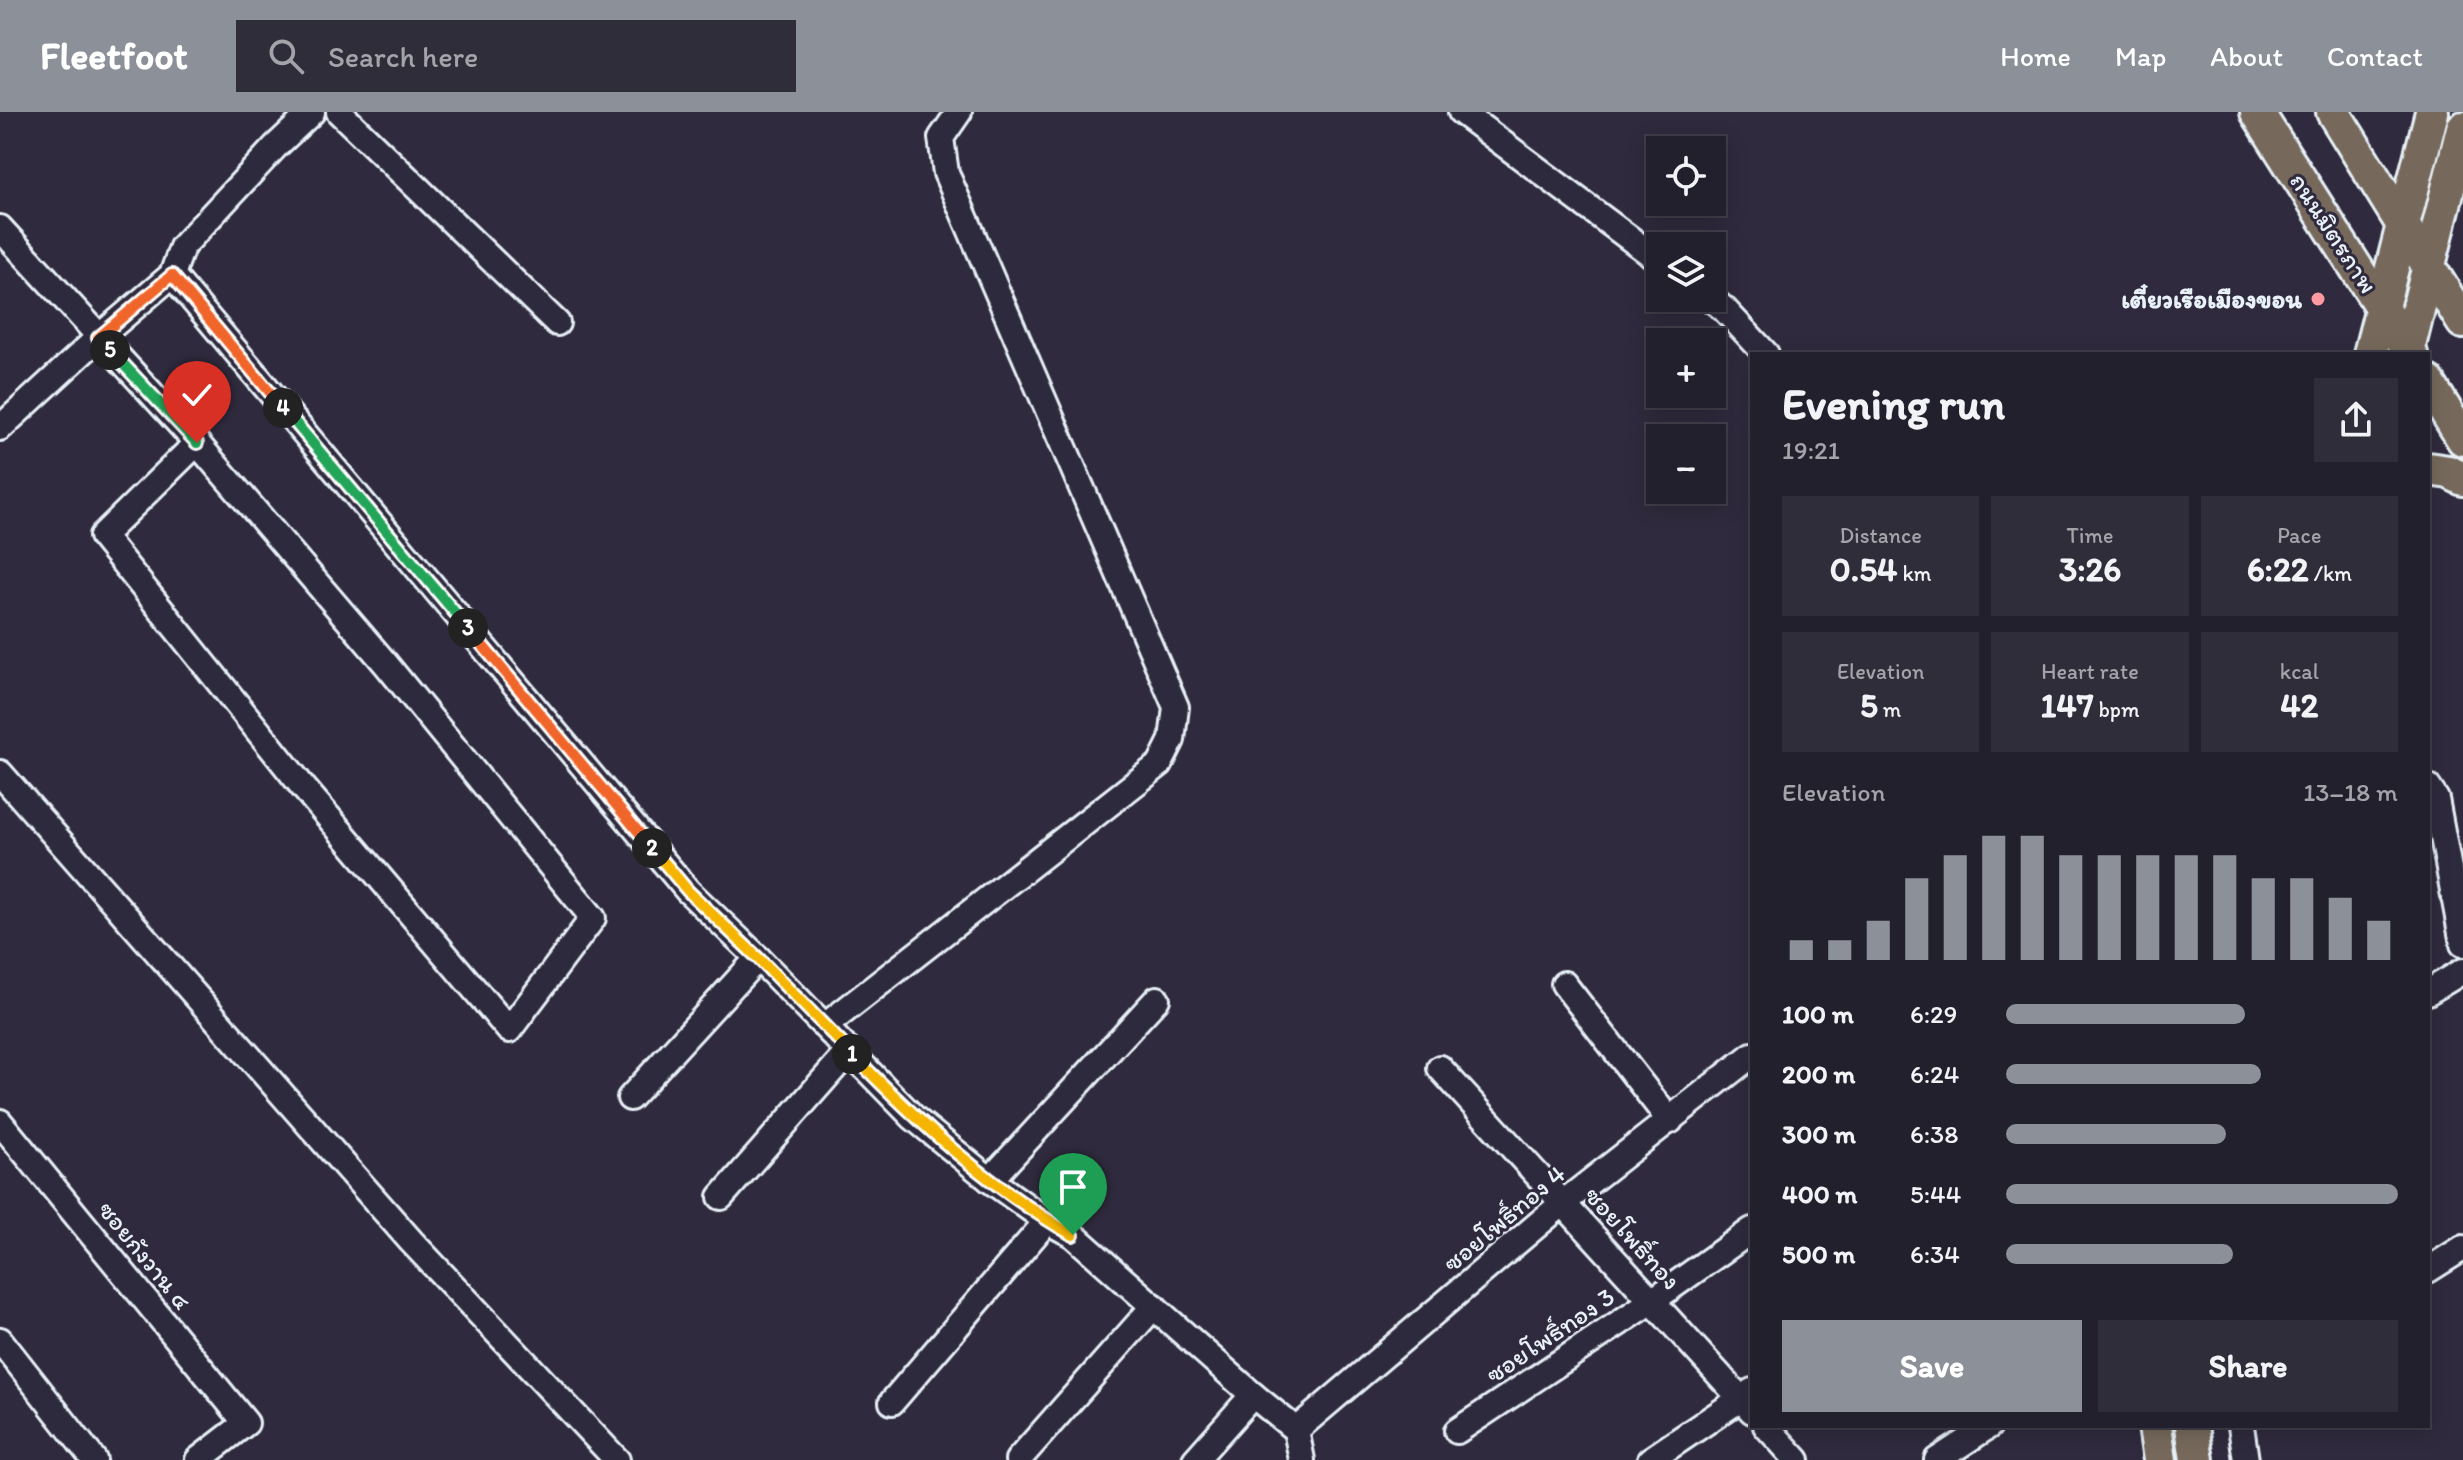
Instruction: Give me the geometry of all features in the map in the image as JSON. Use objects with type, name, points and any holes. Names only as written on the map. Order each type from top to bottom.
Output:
[{"type":"main road","name":"ถนนมิตรภาพ","points":[[2257,112],[2408,352]]},
{"type":"main road","points":[[2333,112],[2463,322]]},
{"type":"main road","points":[[2370,352],[2432,112]]},
{"type":"main road","points":[[2409,352],[2463,128]]},
{"type":"main road","points":[[2430,385],[2463,439]]},
{"type":"main road","points":[[2430,469],[2449,472],[2463,479]]},
{"type":"main road","points":[[2155,1428],[2160,1460]]},
{"type":"main road","points":[[2192,1428],[2197,1460]]},
{"type":"street","points":[[0,428],[172,275],[182,247],[312,112]]},
{"type":"street","points":[[339,112],[557,323]]},
{"type":"street","points":[[825,1026],[1160,764],[1172,740],[1176,707],[946,173],[941,138],[959,112]]},
{"type":"street","points":[[1461,112],[1646,251]]},
{"type":"street","points":[[0,228],[197,443],[386,664],[593,918],[509,1030],[303,787],[102,536],[197,443]]},
{"type":"street","points":[[172,275],[688,891],[914,1118],[990,1180],[1047,1221],[1073,1235],[1296,1430],[1302,1460]]},
{"type":"street","points":[[1726,311],[1764,352]]},
{"type":"street","points":[[0,773],[411,1241],[617,1460]]},
{"type":"street","points":[[2430,790],[2436,799],[2463,944]]},
{"type":"street","points":[[630,1098],[758,958]]},
{"type":"street","points":[[2430,991],[2463,971]]},
{"type":"street","points":[[1564,984],[1670,1121]]},
{"type":"street","points":[[990,1180],[1157,999]]},
{"type":"street","points":[[721,1197],[849,1051]]},
{"type":"street","name":"ซอยโพธิ์ทอง 4","points":[[1296,1430],[1563,1203],[1750,1057]]},
{"type":"street","name":"ซอยโพธิ์ทอง","points":[[1440,1068],[1652,1301],[1748,1400]]},
{"type":"street","name":"ซอยกังวาน ๔","points":[[0,1122],[246,1423],[198,1460]]},
{"type":"street","points":[[892,1402],[1047,1221]]},
{"type":"street","name":"ซอยโพธิ์ทอง 3","points":[[1457,1431],[1750,1231]]},
{"type":"street","points":[[2430,1269],[2463,1248]]},
{"type":"street","points":[[1018,1460],[1154,1306]]},
{"type":"street","points":[[0,1340],[94,1460]]},
{"type":"street","points":[[1195,1460],[1253,1395]]},
{"type":"street","points":[[1650,1460],[1748,1400]]},
{"type":"street","points":[[1768,1428],[1797,1460]]},
{"type":"street","points":[[1937,1460],[1986,1428]]},
{"type":"street","points":[[2241,1428],[2246,1460]]},
{"type":"place","name":"เตี๋ยวเรือเมืองขอน","points":[[2318,299]]},
{"type":"route","points":[[197,443],[98,338],[172,275],[688,891],[914,1118],[990,1180],[1047,1221],[1073,1235]]}]
